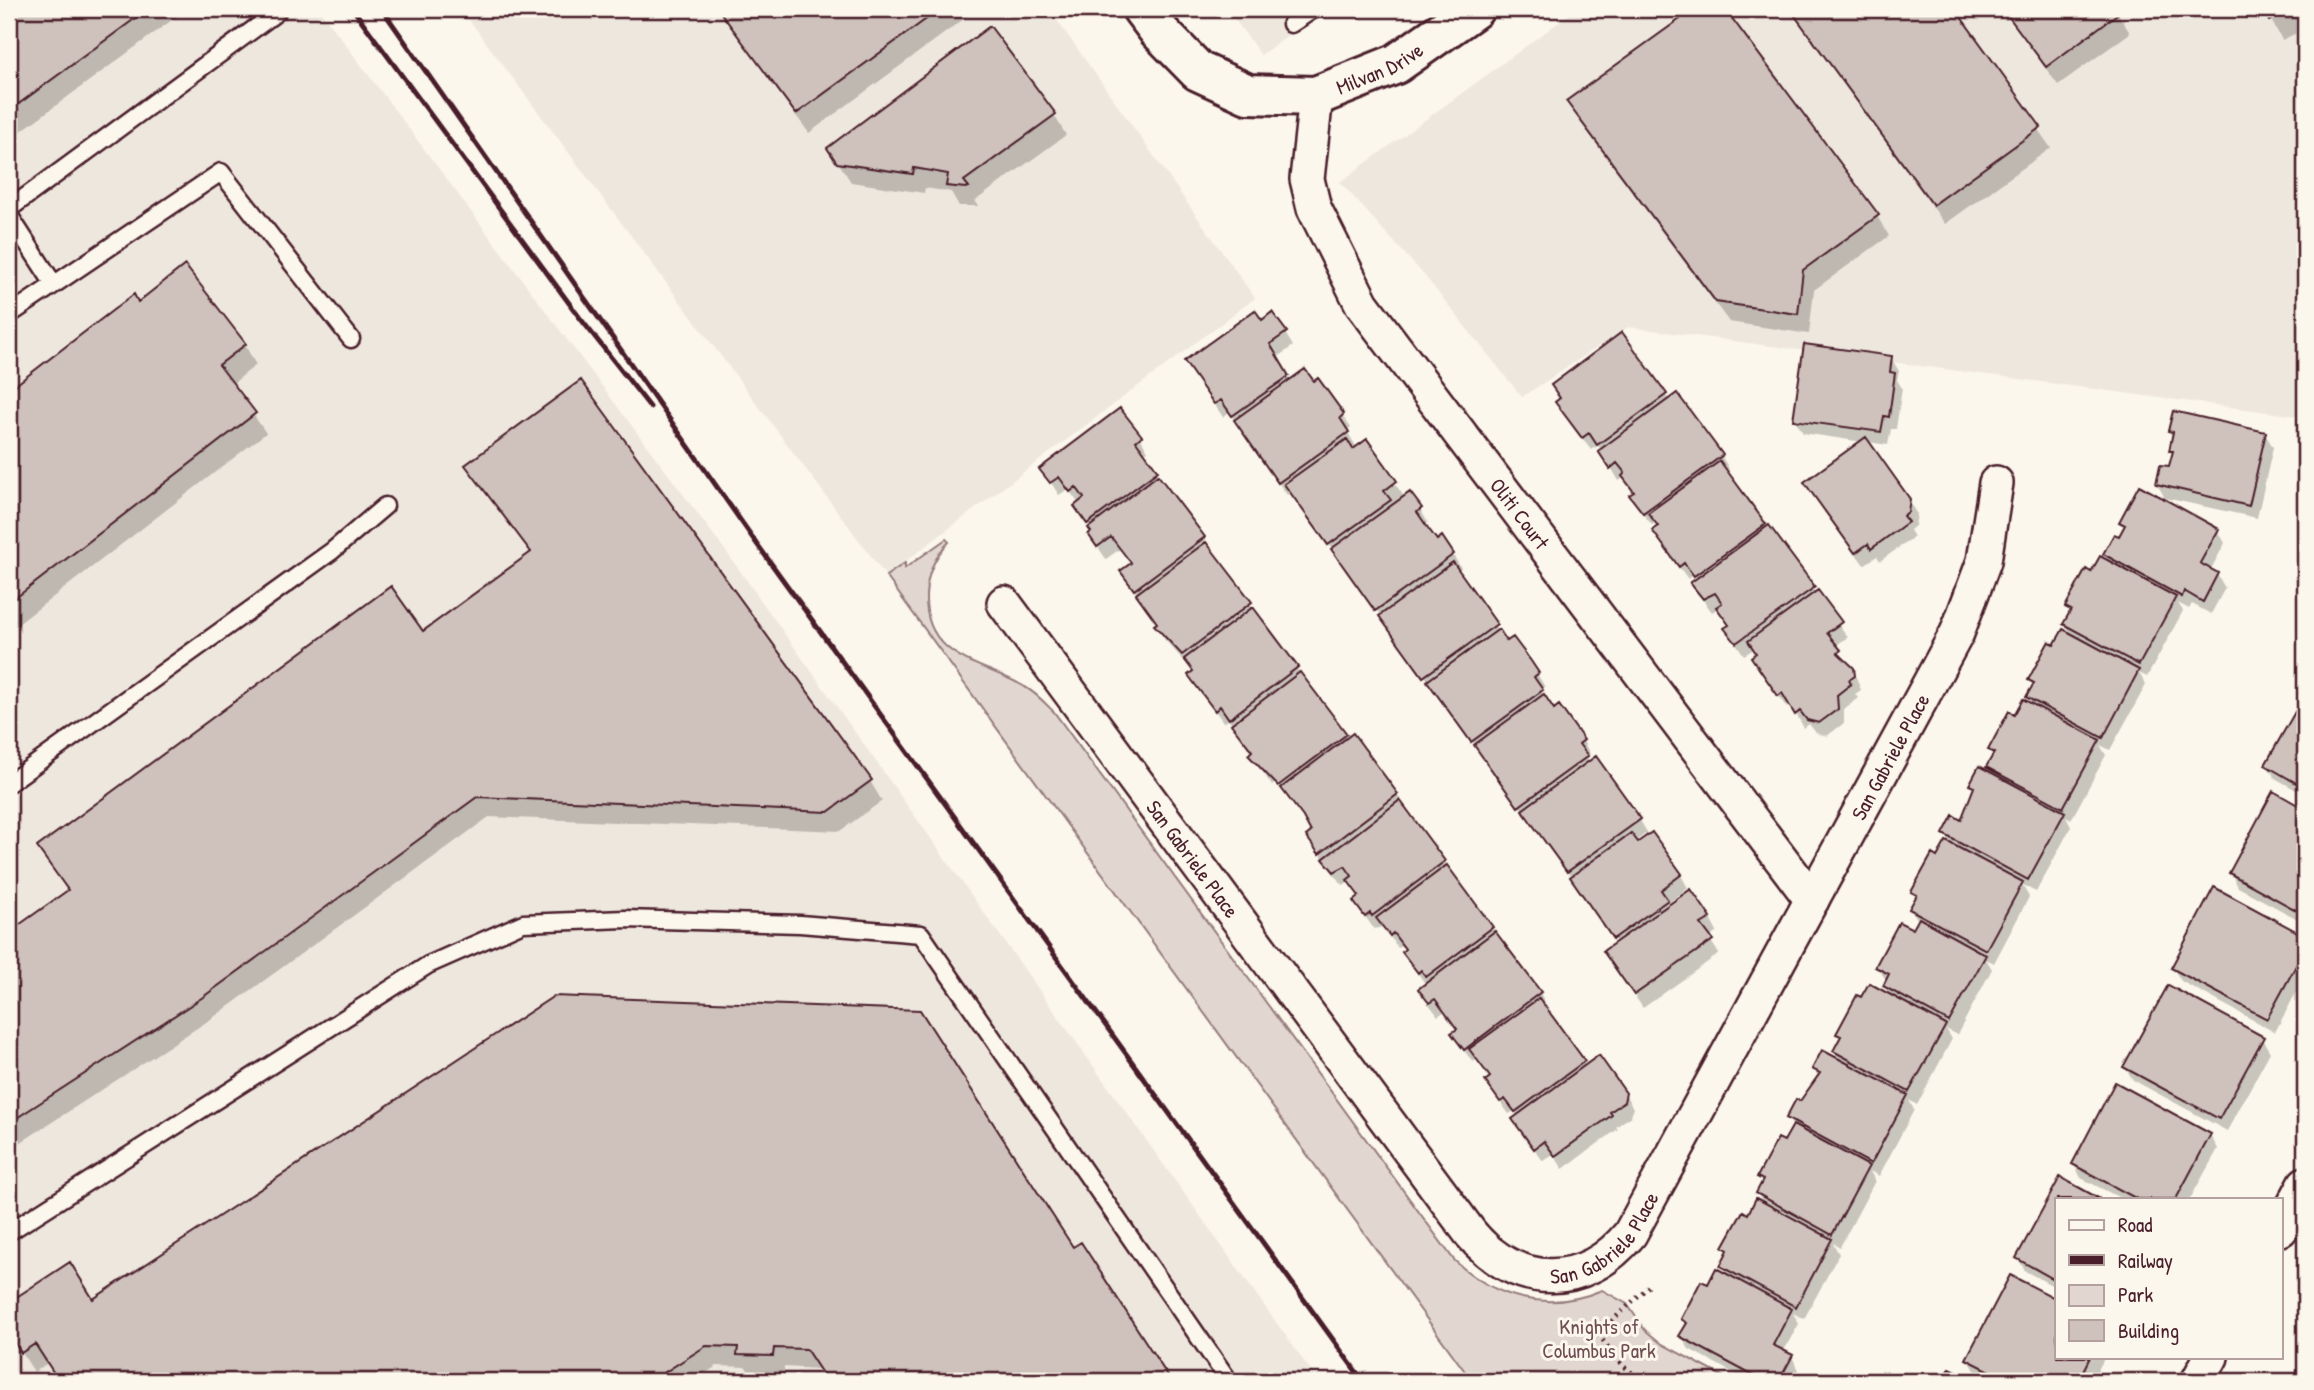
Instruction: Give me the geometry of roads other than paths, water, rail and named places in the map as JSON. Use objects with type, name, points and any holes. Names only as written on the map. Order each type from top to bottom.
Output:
[{"type":"street","points":[[1142,9],[1158,30],[1198,71],[1248,94],[1316,96]]},
{"type":"street","name":"Milvan Drive","points":[[1316,96],[1396,64],[1474,9]]},
{"type":"street","name":"Oliti Court","points":[[1316,96],[1307,179],[1314,208],[1362,304],[1812,900]]},
{"type":"street","name":"San Gabriele Place","points":[[1004,603],[1471,1234],[1488,1252],[1518,1269],[1550,1277],[1585,1270],[1611,1254],[1630,1234],[1968,610],[1984,561],[1996,483]]},
{"type":"street","points":[[2282,1227],[2305,1184]]},
{"type":"street","points":[[2198,1381],[2210,1358]]},
{"type":"lane","points":[[9,209],[276,12],[274,9]]},
{"type":"lane","points":[[1291,24],[1314,9]]},
{"type":"lane","points":[[9,315],[221,172],[351,339]]},
{"type":"lane","points":[[9,215],[53,284]]},
{"type":"lane","points":[[9,783],[332,551],[385,506]]},
{"type":"lane","points":[[9,1233],[428,965],[523,923],[666,920],[800,924],[921,934],[1229,1381]]},
{"type":"railway","points":[[353,9],[580,318],[650,407]]},
{"type":"railway","points":[[382,9],[757,544],[1363,1381]]},
{"type":"park label","name":"Knights of Columbus Park","points":[[1599,1338]]}]
